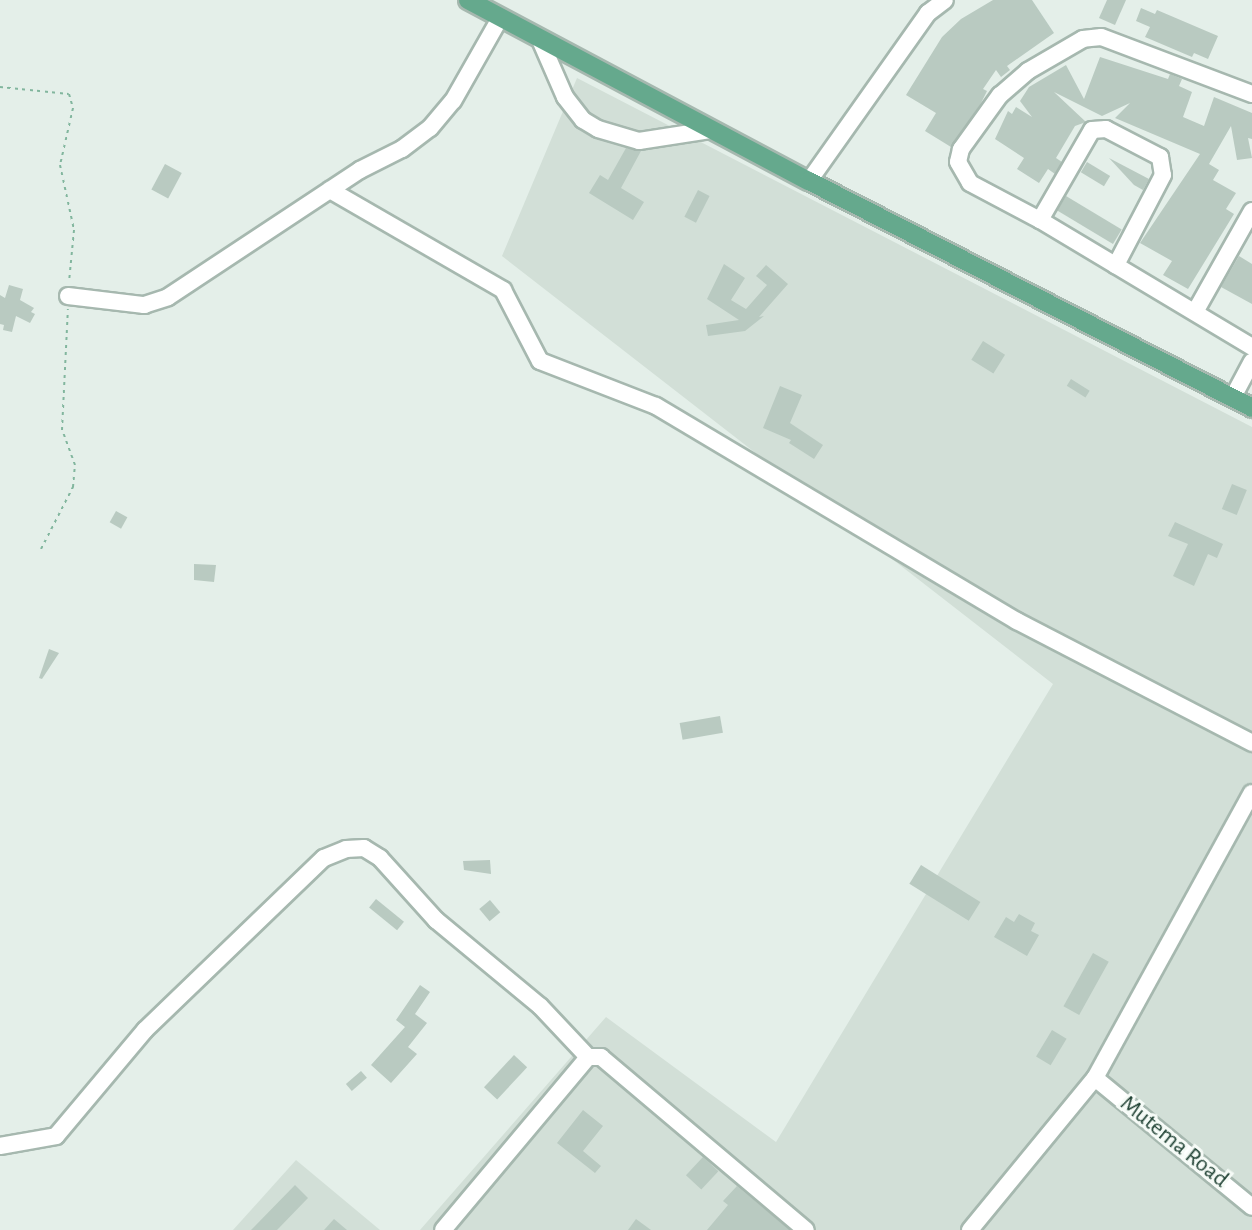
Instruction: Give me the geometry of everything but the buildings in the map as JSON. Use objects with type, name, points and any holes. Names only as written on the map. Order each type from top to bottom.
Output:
[{"type":"main road","points":[[468,0],[499,20],[710,130],[1252,408]]},
{"type":"street","points":[[809,181],[928,13],[945,0]]},
{"type":"street","points":[[68,296],[132,304],[156,303],[330,190],[402,149],[430,128],[453,101],[499,20]]},
{"type":"street","points":[[1252,94],[1101,37],[1083,39],[1060,50],[1000,95],[961,149],[958,162],[962,175],[970,183],[1040,220],[1252,347]]},
{"type":"street","points":[[541,42],[565,97],[583,120],[598,129],[639,141],[710,130]]},
{"type":"street","points":[[1040,220],[1092,130],[1106,129],[1160,158],[1162,175],[1116,265]]},
{"type":"street","points":[[330,190],[503,290],[540,361],[656,405],[1017,621],[1252,743]]},
{"type":"street","points":[[1195,312],[1252,211]]},
{"type":"street","points":[[1233,397],[1252,362]]},
{"type":"street","points":[[970,1230],[1071,1112],[1095,1078],[1252,793]]},
{"type":"street","points":[[0,1146],[56,1136],[145,1030],[324,858],[346,849],[364,848],[380,858],[436,920],[540,1006],[588,1058]]},
{"type":"street","points":[[443,1230],[588,1058],[602,1057],[806,1230]]},
{"type":"street","name":"Mutema Road","points":[[1095,1078],[1252,1207]]},
{"type":"shaded area","points":[[577,78],[1252,427],[1252,1230],[420,1230],[606,1017],[776,1142],[1053,684],[502,256]]},
{"type":"shaded area","points":[[296,1160],[380,1230],[233,1230]]}]
